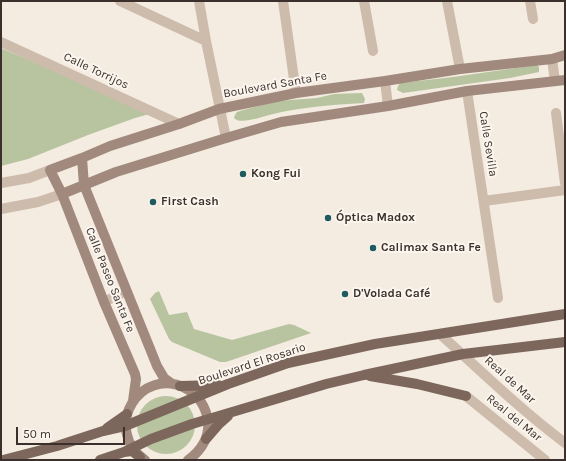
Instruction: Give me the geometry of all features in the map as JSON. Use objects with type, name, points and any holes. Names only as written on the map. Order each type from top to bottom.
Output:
[{"type":"main road","name":"Boulevard Santa Fe","points":[[50,170],[110,146],[179,124],[219,109],[296,93],[460,69],[552,59],[565,55]]},
{"type":"main road","points":[[62,194],[116,172],[281,122],[388,106],[468,91],[560,80]]},
{"type":"main road","name":"Calle Paseo Santa Fe","points":[[82,158],[84,185],[157,366],[164,378],[192,392],[196,397]]},
{"type":"main road","name":"Calle Paseo Santa Fe","points":[[50,170],[62,194],[104,302],[135,374],[136,379],[133,401]]},
{"type":"main road","name":"Boulevard El Rosario","points":[[3,460],[58,446],[104,431],[125,426],[228,384],[288,363],[333,352],[565,314]]},
{"type":"main road","points":[[100,460],[192,424],[326,384],[463,354],[565,342]]},
{"type":"main road","points":[[364,375],[417,384],[466,396]]},
{"type":"main road","points":[[123,451],[127,437],[125,426],[127,414],[133,401],[143,391],[156,385],[228,384]]},
{"type":"main road","points":[[193,458],[202,448],[206,439],[208,426],[207,413],[201,401],[196,397]]},
{"type":"main road","points":[[206,439],[219,424],[233,413]]},
{"type":"main road","points":[[104,431],[127,414]]},
{"type":"main road","points":[[123,451],[132,451],[143,458]]},
{"type":"street","points":[[120,1],[142,5],[206,41]]},
{"type":"street","points":[[199,1],[219,109],[226,138]]},
{"type":"street","points":[[283,1],[296,93]]},
{"type":"street","points":[[364,1],[373,51]]},
{"type":"street","points":[[447,1],[460,69]]},
{"type":"street","points":[[530,1],[533,20]]},
{"type":"street","name":"Calle Torrijos","points":[[1,42],[179,124]]},
{"type":"street","points":[[552,59],[560,80]]},
{"type":"street","points":[[385,81],[388,106]]},
{"type":"street","name":"Calle Sevilla","points":[[468,91],[498,298]]},
{"type":"street","points":[[556,113],[565,183]]},
{"type":"street","name":"Boulevard Santa Fe","points":[[1,183],[29,178],[50,170]]},
{"type":"street","points":[[484,201],[565,190]]},
{"type":"street","points":[[1,209],[38,202],[62,194]]},
{"type":"street","points":[[104,302],[126,291]]},
{"type":"street","name":"Real de Mar","points":[[440,334],[510,398],[565,443]]},
{"type":"street","name":"Real del Mar","points":[[466,396],[545,460]]},
{"type":"green space","points":[[1,48],[153,113],[88,135],[28,159],[1,166]]},
{"type":"green space","points":[[537,65],[539,67],[539,72],[510,78],[403,93],[397,90],[400,83]]},
{"type":"green space","points":[[362,93],[365,99],[364,103],[304,108],[246,121],[237,120],[234,118],[237,112],[277,101],[317,98],[334,94]]},
{"type":"green space","points":[[159,291],[169,315],[187,312],[194,329],[232,340],[289,324],[311,333],[226,362],[220,362],[172,342],[169,339],[150,299]]},
{"type":"green space","points":[[166,396],[182,401],[190,409],[195,425],[190,441],[182,449],[166,454],[150,449],[142,441],[137,425],[142,409],[150,401]]},
{"type":"place","name":"Kong Fui","points":[[243,174]]},
{"type":"place","name":"First Cash","points":[[153,202]]},
{"type":"place","name":"Óptica Madox","points":[[328,218]]},
{"type":"place","name":"Calimax Santa Fe","points":[[373,248]]},
{"type":"place","name":"D'Volada Café","points":[[345,294]]}]
